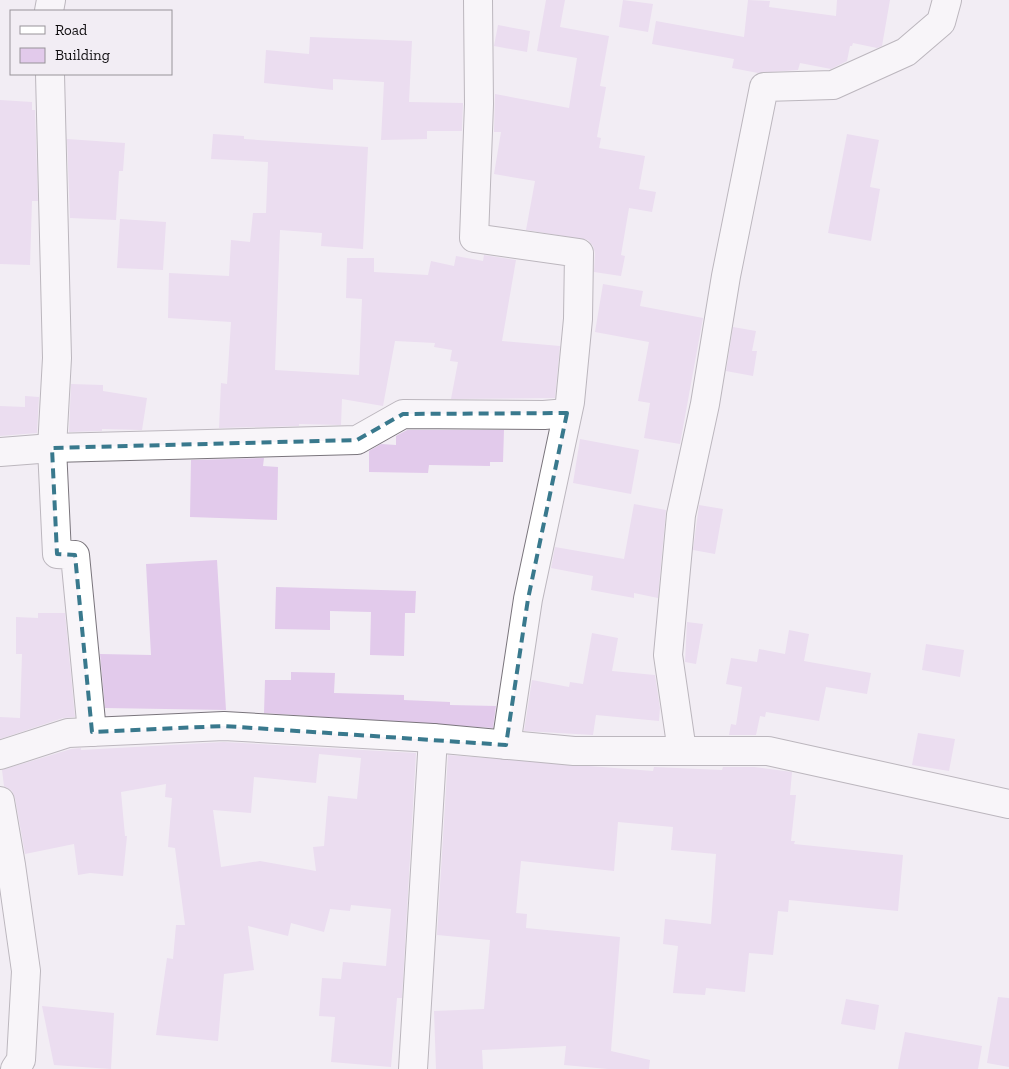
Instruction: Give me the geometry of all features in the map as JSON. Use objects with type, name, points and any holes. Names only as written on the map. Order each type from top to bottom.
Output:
[{"type":"street","points":[[478,0],[479,104],[474,238],[579,253],[578,320],[567,413],[528,599],[506,744]]},
{"type":"street","points":[[682,751],[668,654],[681,515],[705,404],[726,276],[764,87],[833,85],[906,52],[942,22],[947,0]]},
{"type":"street","points":[[50,75],[57,358],[52,448],[56,554],[75,555],[92,732]]},
{"type":"street","points":[[0,452],[52,448],[357,440],[403,414],[544,415],[567,413]]},
{"type":"street","points":[[0,754],[68,733],[224,726],[433,738],[574,751],[768,751],[1009,804]]},
{"type":"street","points":[[413,1069],[433,738]]},
{"type":"street","points":[[0,801],[12,865],[26,971],[21,1060],[15,1069]]},
{"type":"highlighted area","points":[[567,413],[528,599],[506,745],[224,726],[92,732],[75,555],[57,554],[52,448],[357,440],[403,414]]},
{"type":"building","points":[[546,0],[565,0],[560,27],[609,36],[600,86],[606,87],[597,137],[601,138],[599,148],[645,156],[639,189],[656,192],[652,212],[629,208],[621,255],[625,256],[621,276],[594,272],[595,253],[593,246],[588,240],[526,230],[535,181],[494,174],[501,132],[494,132],[495,94],[569,108],[577,58],[537,51]]},
{"type":"building","points":[[623,0],[653,4],[648,32],[619,27]]},
{"type":"building","points":[[748,0],[770,1],[769,7],[836,16],[837,0],[890,0],[882,46],[877,48],[853,43],[850,46],[847,61],[831,69],[800,63],[798,70],[758,73],[732,68],[734,59],[652,44],[656,21],[744,37]]},
{"type":"building","points":[[498,25],[530,31],[527,52],[494,46]]},
{"type":"building","points":[[310,37],[412,41],[409,102],[463,103],[462,131],[427,131],[427,139],[381,140],[384,82],[333,79],[333,90],[264,83],[266,50],[309,54]]},
{"type":"building","points":[[0,100],[32,102],[32,110],[35,110],[38,201],[32,201],[30,265],[0,264]]},
{"type":"building","points":[[213,134],[244,136],[244,139],[368,147],[363,249],[321,246],[322,233],[280,230],[275,370],[359,375],[362,299],[346,298],[347,258],[374,258],[374,272],[428,275],[431,261],[454,266],[456,256],[483,261],[484,255],[516,260],[502,341],[560,346],[555,398],[451,399],[458,362],[450,361],[452,350],[434,347],[435,343],[395,341],[383,406],[342,399],[341,425],[299,424],[299,426],[219,428],[221,383],[227,384],[231,322],[168,318],[169,273],[229,276],[231,240],[250,242],[253,213],[266,213],[268,162],[211,159]]},
{"type":"building","points":[[847,134],[879,140],[870,187],[880,189],[871,241],[828,233]]},
{"type":"building","points":[[67,139],[125,143],[123,171],[119,171],[116,220],[70,218]]},
{"type":"building","points":[[120,219],[166,222],[163,270],[117,268]]},
{"type":"building","points":[[603,284],[643,291],[640,306],[703,318],[680,444],[644,438],[650,403],[638,401],[649,342],[595,332]]},
{"type":"building","points":[[733,327],[756,331],[752,351],[757,351],[753,376],[726,371]]},
{"type":"building","points":[[71,384],[103,385],[103,391],[147,398],[142,430],[102,429],[102,431],[69,432]]},
{"type":"building","points":[[25,396],[39,397],[37,433],[0,436],[0,406],[25,407]]},
{"type":"building","points":[[407,430],[504,430],[503,462],[490,462],[490,466],[429,465],[428,473],[369,472],[369,451],[381,444],[396,445],[396,436]]},
{"type":"building","points":[[580,439],[639,450],[631,494],[573,483]]},
{"type":"building","points":[[264,458],[263,466],[278,467],[277,520],[190,517],[191,460]]},
{"type":"building","points":[[634,504],[666,510],[658,598],[634,593],[634,598],[591,590],[593,576],[551,568],[555,547],[624,559]]},
{"type":"building","points":[[699,505],[723,509],[715,554],[693,550]]},
{"type":"building","points":[[217,560],[226,710],[105,708],[100,654],[151,655],[146,564]]},
{"type":"building","points":[[276,587],[416,591],[415,613],[405,613],[404,656],[370,655],[371,612],[330,611],[330,630],[275,629]]},
{"type":"building","points":[[38,613],[65,613],[75,717],[63,718],[0,739],[0,717],[20,718],[22,654],[16,654],[16,617],[38,618]]},
{"type":"building","points":[[687,622],[703,624],[696,664],[685,662]]},
{"type":"building","points":[[789,630],[809,634],[804,661],[871,673],[867,694],[826,687],[819,721],[766,712],[765,717],[760,716],[756,735],[729,735],[731,724],[736,725],[742,687],[726,684],[731,658],[757,662],[759,649],[785,654]]},
{"type":"building","points":[[592,633],[618,638],[612,671],[655,675],[660,708],[659,721],[596,715],[593,735],[524,731],[532,680],[569,687],[570,682],[583,684]]},
{"type":"building","points":[[926,644],[964,650],[960,677],[922,670]]},
{"type":"building","points":[[291,672],[335,673],[334,693],[404,695],[404,700],[450,702],[450,705],[496,706],[493,728],[264,713],[265,680],[291,680]]},
{"type":"building","points":[[918,733],[955,739],[949,771],[912,765]]},
{"type":"building","points":[[224,742],[416,753],[402,998],[397,998],[391,1067],[331,1062],[335,1017],[319,1016],[322,978],[341,979],[343,962],[386,966],[391,909],[351,905],[350,911],[330,909],[324,932],[291,923],[288,936],[248,926],[254,970],[224,974],[218,1041],[156,1035],[167,958],[173,959],[176,925],[185,925],[175,848],[168,847],[172,798],[165,797],[166,784],[121,792],[125,836],[127,836],[123,876],[90,873],[78,875],[74,844],[25,854],[15,798],[12,791],[4,786],[2,770],[71,749],[81,748],[81,750]],"holes":[[[319,754],[361,758],[357,799],[328,796],[324,846],[313,847],[316,871],[260,861],[221,867],[213,810],[251,813],[254,777],[316,783]]]},
{"type":"building","points":[[448,755],[653,771],[654,767],[722,770],[723,767],[754,767],[792,772],[790,795],[796,795],[791,841],[795,841],[794,844],[903,855],[898,911],[789,900],[788,912],[778,911],[773,955],[749,953],[745,992],[706,988],[705,995],[673,993],[678,946],[663,944],[665,919],[711,924],[716,854],[671,850],[673,827],[618,822],[614,871],[521,861],[516,913],[527,914],[526,928],[620,937],[611,1051],[650,1060],[649,1069],[608,1069],[564,1065],[566,1046],[482,1050],[483,1069],[436,1069],[434,1011],[484,1009],[490,940],[437,935]]},
{"type":"building","points":[[998,997],[1009,998],[1009,1067],[987,1063]]},
{"type":"building","points":[[846,999],[879,1005],[875,1030],[841,1024]]},
{"type":"building","points":[[42,1006],[114,1013],[111,1069],[54,1065]]},
{"type":"building","points":[[905,1032],[982,1046],[978,1069],[898,1069]]}]
